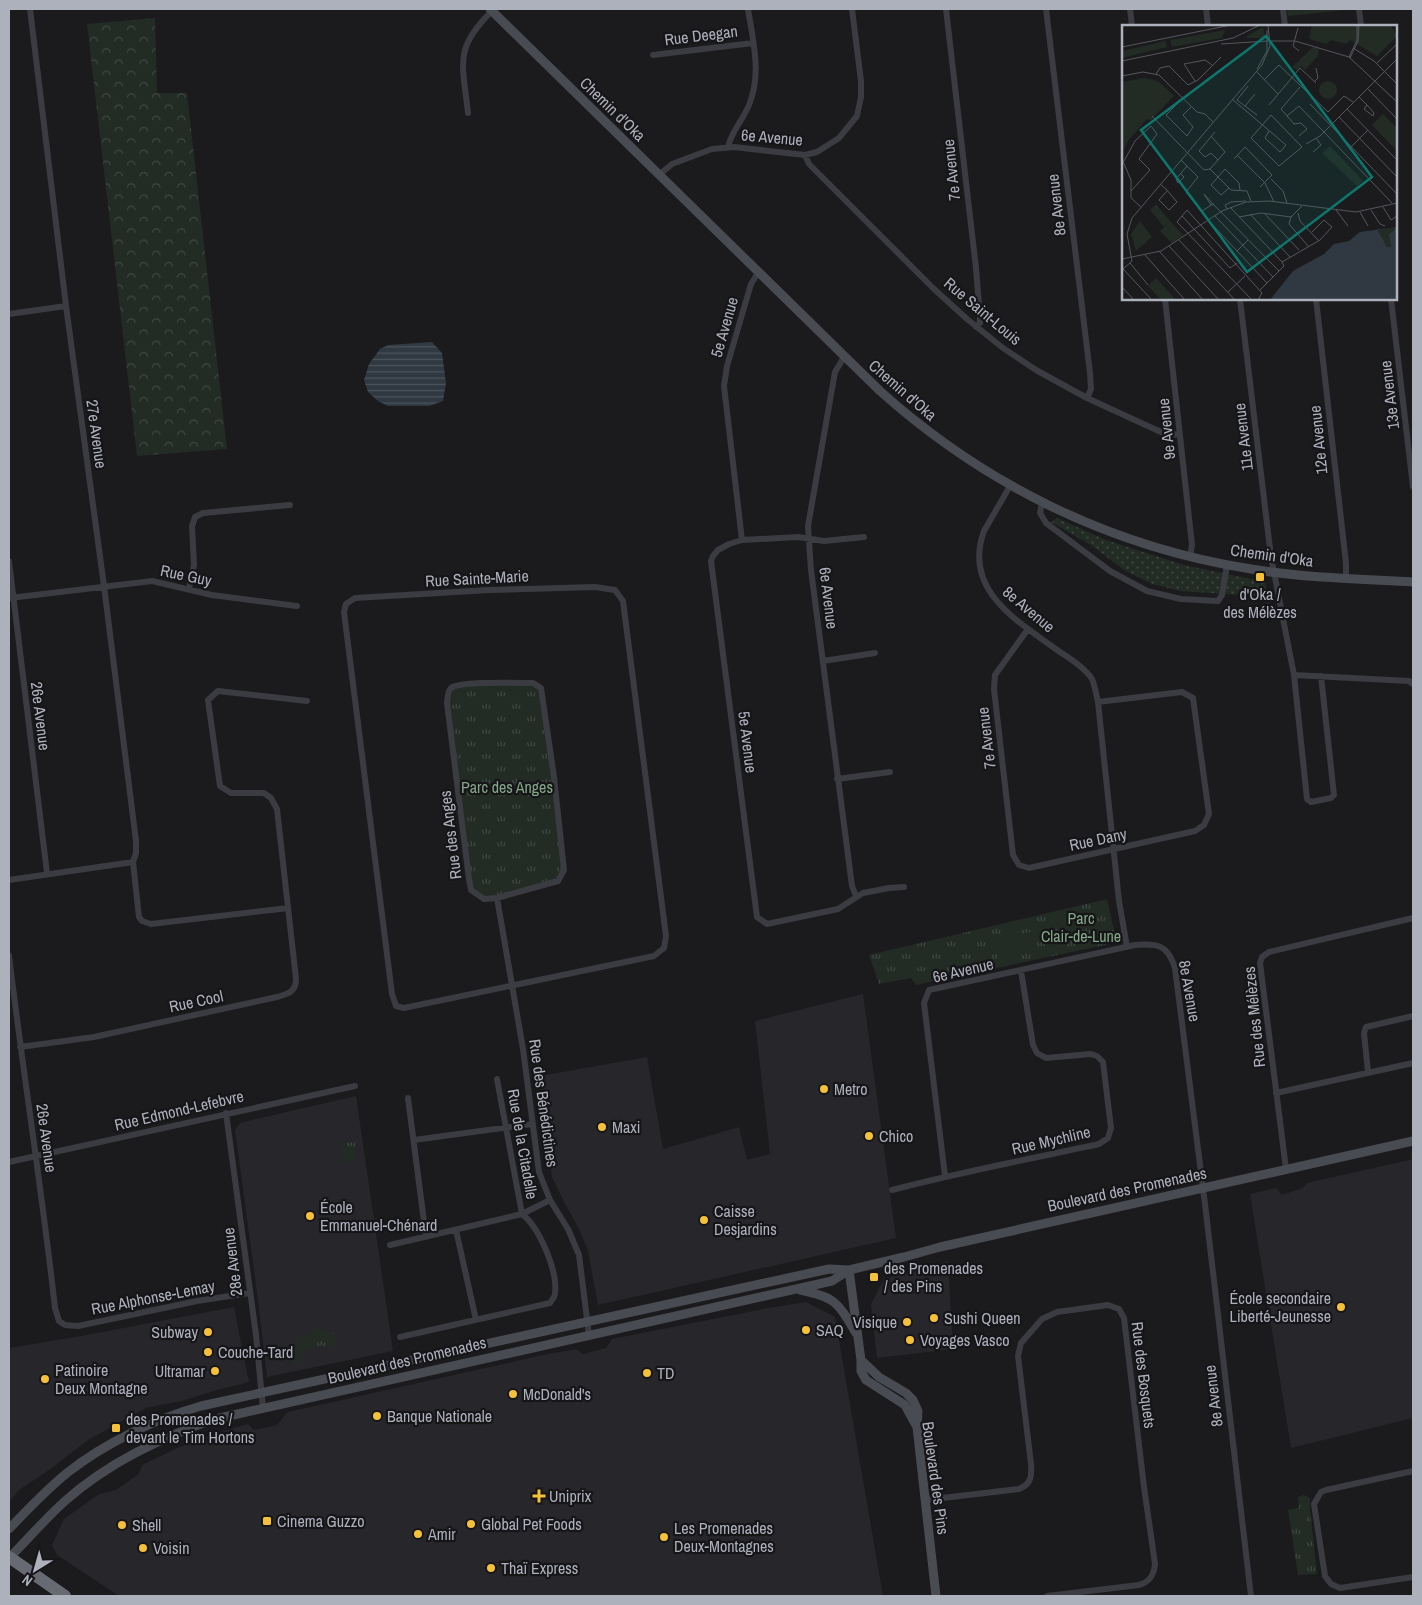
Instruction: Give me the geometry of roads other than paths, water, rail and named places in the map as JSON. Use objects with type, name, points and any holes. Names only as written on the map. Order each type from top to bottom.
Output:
[{"type":"highway","points":[[9,1557],[65,1596]]},
{"type":"street","name":"27e Avenue","points":[[30,9],[66,306],[136,841],[136,853],[133,862],[139,917],[142,922],[148,924],[288,908]]},
{"type":"street","points":[[728,147],[754,92],[757,70],[748,9]]},
{"type":"street","name":"6e Avenue","points":[[659,175],[672,164],[708,150],[728,147],[805,156],[817,152],[839,138],[854,121],[859,110],[861,97],[861,81],[852,9]]},
{"type":"street","name":"7e Avenue","points":[[946,9],[976,268],[980,318],[980,323],[976,327]]},
{"type":"street","name":"8e Avenue","points":[[1046,9],[1090,373],[1091,389],[1087,398]]},
{"type":"street","points":[[1130,9],[1132,25]]},
{"type":"street","points":[[1206,9],[1208,25]]},
{"type":"street","points":[[1283,9],[1285,25]]},
{"type":"street","points":[[1359,9],[1361,25]]},
{"type":"street","points":[[468,113],[463,63],[464,50],[470,36],[491,10]]},
{"type":"street","name":"Chemin d'Oka","points":[[491,10],[844,358],[910,418],[945,444],[1010,486],[1042,503],[1113,533],[1190,557],[1274,572],[1413,582]]},
{"type":"street","name":"Rue Deegan","points":[[653,55],[753,43]]},
{"type":"street","name":"Rue Saint-Louis","points":[[805,156],[809,164],[934,289],[976,327],[1036,370],[1087,398],[1163,433],[1180,435]]},
{"type":"street","name":"5e Avenue","points":[[758,273],[751,284],[727,366],[724,386],[742,540],[718,550],[711,561],[757,917],[767,924],[821,913],[838,909],[856,896]]},
{"type":"street","name":"9e Avenue","points":[[1165,300],[1192,545],[1190,557]]},
{"type":"street","name":"11e Avenue","points":[[1240,300],[1274,572]]},
{"type":"street","name":"12e Avenue","points":[[1316,300],[1346,563],[1346,578]]},
{"type":"street","name":"13e Avenue","points":[[1392,300],[1413,487]]},
{"type":"street","points":[[9,314],[66,306]]},
{"type":"street","name":"6e Avenue","points":[[844,358],[835,372],[808,526],[808,539],[837,780],[852,886],[856,896]]},
{"type":"street","name":"8e Avenue","points":[[1010,486],[984,531],[978,551],[982,580],[1007,613],[1079,665],[1091,679],[1098,702],[1119,906],[1127,947],[1154,944],[1164,948],[1171,956],[1176,968],[1251,1596]]},
{"type":"street","points":[[1042,503],[1040,513],[1046,523],[1096,561],[1128,582],[1147,591],[1181,599],[1218,601],[1222,595],[1227,565]]},
{"type":"street","points":[[189,589],[194,565],[192,526],[195,517],[203,513],[290,505]]},
{"type":"street","points":[[742,540],[798,536],[824,541],[864,537]]},
{"type":"street","name":"26e Avenue","points":[[9,561],[11,598],[47,873]]},
{"type":"street","points":[[1274,572],[1294,675],[1307,799],[1311,802],[1331,798],[1334,795],[1321,676]]},
{"type":"street","name":"Rue Guy","points":[[11,598],[152,581],[212,595],[297,606]]},
{"type":"street","name":"Rue Sainte-Marie","points":[[595,588],[615,590],[622,601],[666,936],[664,948],[654,956],[513,985],[404,1008],[396,1006],[392,994],[344,612],[346,604],[355,598],[489,590],[595,588]]},
{"type":"street","name":"7e Avenue","points":[[1013,855],[994,689],[995,675],[1028,629]]},
{"type":"street","points":[[823,661],[875,653]]},
{"type":"street","points":[[1294,675],[1409,681],[1413,684]]},
{"type":"street","name":"Rue des Anges","points":[[533,683],[541,688],[554,777],[564,870],[558,881],[498,898],[484,899],[471,890],[447,703],[449,691],[453,686],[464,684],[533,683]]},
{"type":"street","points":[[288,908],[276,809],[271,798],[264,793],[231,792],[220,786],[208,700],[218,691],[306,701]]},
{"type":"street","name":"Rue Dany","points":[[1013,855],[1019,866],[1029,868],[1195,831],[1204,825],[1209,814],[1193,698],[1182,692],[1098,702]]},
{"type":"street","points":[[837,780],[890,772]]},
{"type":"street","points":[[9,880],[133,862]]},
{"type":"street","points":[[856,896],[889,888],[904,888]]},
{"type":"street","name":"Rue des Bénédictines","points":[[498,898],[523,1049],[539,1172],[550,1200],[568,1229],[579,1255],[589,1335]]},
{"type":"street","name":"Rue Cool","points":[[20,1047],[94,1037],[290,993],[295,987],[296,979],[288,908]]},
{"type":"street","name":"Rue des Mélèzes","points":[[1286,1169],[1260,963],[1262,957],[1269,952],[1413,918]]},
{"type":"street","name":"6e Avenue","points":[[945,1176],[924,1003],[929,990],[1127,947]]},
{"type":"street","name":"26e Avenue","points":[[9,955],[55,1308],[57,1318],[62,1324]]},
{"type":"street","name":"Rue Mychline","points":[[892,1190],[945,1176],[1098,1144],[1108,1138],[1111,1128],[1103,1062],[1097,1056],[1090,1054],[1046,1058],[1037,1053],[1033,1045],[1022,970]]},
{"type":"street","points":[[1368,1072],[1364,1033],[1366,1027],[1413,1016]]},
{"type":"street","points":[[1276,1093],[1413,1063]]},
{"type":"street","name":"Rue de la Citadelle","points":[[497,1079],[522,1214]]},
{"type":"street","name":"Rue Edmond-Lefebvre","points":[[9,1162],[355,1086]]},
{"type":"street","points":[[408,1098],[426,1237]]},
{"type":"street","name":"28e Avenue","points":[[226,1113],[257,1342],[263,1408]]},
{"type":"street","points":[[414,1140],[532,1124]]},
{"type":"street","name":"Boulevard des Promenades","points":[[9,1529],[54,1485],[95,1453],[170,1416],[201,1406],[829,1268],[849,1270],[947,1245],[1413,1141]]},
{"type":"street","points":[[390,1245],[522,1214],[550,1200]]},
{"type":"street","points":[[400,1337],[550,1303],[555,1292],[550,1260],[533,1225],[522,1214]]},
{"type":"street","points":[[456,1230],[476,1320]]},
{"type":"street","points":[[849,1270],[858,1338]]},
{"type":"street","name":"Boulevard des Promenades","points":[[9,1557],[67,1500],[95,1478],[125,1458],[162,1439],[211,1420],[832,1281],[849,1270]]},
{"type":"street","points":[[795,1289],[831,1299],[842,1310],[858,1338]]},
{"type":"street","name":"Rue Alphonse-Lemay","points":[[62,1324],[70,1326],[84,1325],[249,1293]]},
{"type":"street","name":"Rue des Bosquets","points":[[925,1500],[1019,1489],[1030,1482],[1032,1476],[1031,1464],[1018,1356],[1021,1343],[1042,1319],[1057,1312],[1108,1305],[1119,1309],[1124,1318],[1155,1564],[1154,1572],[1152,1578],[1140,1585],[1047,1596]]},
{"type":"street","name":"Boulevard des Pins","points":[[858,1338],[861,1360],[875,1373],[906,1393],[913,1400],[918,1411],[916,1427],[936,1596]]},
{"type":"street","points":[[1413,1471],[1321,1492],[1314,1504],[1325,1576],[1331,1584],[1340,1588],[1413,1577]]},
{"type":"place","name":"d'Oka / des Mélèzes","points":[[1260,577]]},
{"type":"place","name":"Metro","points":[[824,1089]]},
{"type":"place","name":"Maxi","points":[[602,1127]]},
{"type":"place","name":"Chico","points":[[869,1136]]},
{"type":"place","name":"École Emmanuel-Chénard","points":[[310,1216]]},
{"type":"place","name":"Caisse Desjardins","points":[[704,1220]]},
{"type":"place","name":"des Promenades / des Pins","points":[[874,1277]]},
{"type":"place","name":"École secondaire Liberté-Jeunesse","points":[[1341,1307]]},
{"type":"place","name":"Sushi Queen","points":[[934,1318]]},
{"type":"place","name":"Visique","points":[[907,1322]]},
{"type":"place","name":"SAQ","points":[[806,1330]]},
{"type":"place","name":"Subway","points":[[208,1332]]},
{"type":"place","name":"Voyages Vasco","points":[[910,1340]]},
{"type":"place","name":"Couche-Tard","points":[[208,1352]]},
{"type":"place","name":"Ultramar","points":[[215,1371]]},
{"type":"place","name":"TD","points":[[647,1373]]},
{"type":"place","name":"Patinoire Deux Montagne","points":[[45,1379]]},
{"type":"place","name":"McDonald's","points":[[513,1394]]},
{"type":"place","name":"Banque Nationale","points":[[377,1416]]},
{"type":"place","name":"des Promenades / devant le Tim Hortons","points":[[116,1428]]},
{"type":"place","name":"Uniprix","points":[[539,1496]]},
{"type":"place","name":"Cinema Guzzo","points":[[267,1521]]},
{"type":"place","name":"Global Pet Foods","points":[[471,1524]]},
{"type":"place","name":"Shell","points":[[122,1525]]},
{"type":"place","name":"Amir","points":[[418,1534]]},
{"type":"place","name":"Les Promenades Deux-Montagnes","points":[[664,1537]]},
{"type":"place","name":"Voisin","points":[[143,1548]]},
{"type":"place","name":"Thaï Express","points":[[491,1568]]},
{"type":"park label","name":"Parc des Anges","points":[[507,787]]},
{"type":"park label","name":"Parc Clair-de-Lune","points":[[1081,927]]}]
